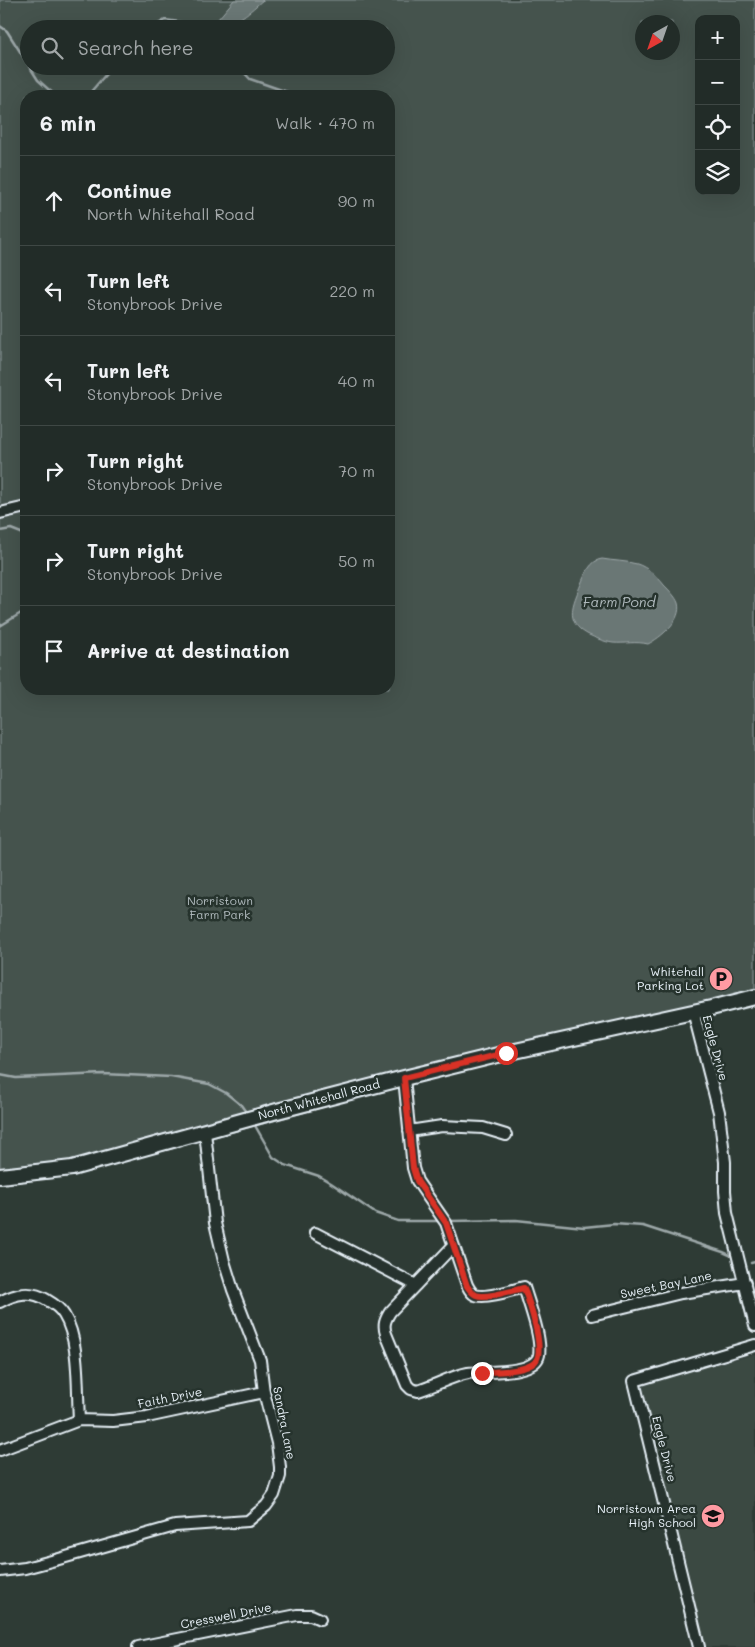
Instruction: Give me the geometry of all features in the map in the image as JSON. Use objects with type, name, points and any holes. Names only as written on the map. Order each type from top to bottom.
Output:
[{"type":"main road","name":"North Whitehall Road","points":[[0,1176],[72,1168],[404,1078],[755,997]]},
{"type":"street","points":[[0,513],[20,508]]},
{"type":"street","name":"Eagle Drive","points":[[693,1011],[719,1112],[725,1162],[727,1213],[755,1326]]},
{"type":"street","points":[[404,1078],[413,1168],[417,1181],[446,1223],[464,1278],[471,1291],[476,1295],[483,1296],[524,1288],[538,1340],[539,1355],[536,1361],[530,1365],[508,1371],[467,1374],[418,1391],[411,1389],[407,1385],[384,1327],[385,1320],[390,1312],[453,1246]]},
{"type":"street","points":[[409,1131],[442,1126],[483,1128],[506,1135]]},
{"type":"street","name":"Sandra Lane","points":[[0,1571],[25,1568],[175,1526],[248,1521],[266,1506],[274,1495],[280,1476],[276,1443],[264,1392],[260,1360],[233,1290],[215,1224],[206,1132]]},
{"type":"street","points":[[315,1232],[416,1285]]},
{"type":"street","name":"Sweet Bay Lane","points":[[592,1315],[681,1293],[745,1283]]},
{"type":"street","points":[[0,1302],[16,1294],[25,1293],[39,1296],[59,1308],[64,1314],[69,1324],[74,1344],[79,1420]]},
{"type":"street","name":"Eagle Drive","points":[[699,1647],[634,1380],[755,1345]]},
{"type":"street","name":"Faith Drive","points":[[0,1450],[79,1420],[113,1421],[147,1417],[264,1392]]},
{"type":"street","name":"Cresswell Drive","points":[[138,1647],[297,1615],[311,1615],[320,1619]]},
{"type":"shaded area","name":"Norristown Area High School","points":[[755,1354],[755,1647],[704,1647],[639,1384]]},
{"type":"green space","name":"Norristown Farm Park","points":[[0,0],[755,0],[755,1001],[423,1080],[172,1149],[89,1169],[0,1179]]},
{"type":"water","points":[[234,0],[263,0],[237,20],[218,19]]},
{"type":"water","name":"Farm Pond","points":[[602,559],[633,563],[645,567],[676,598],[679,609],[674,622],[664,633],[648,644],[617,643],[600,640],[587,634],[575,624],[572,612],[575,598],[587,572],[595,562]]},
{"type":"waterway","points":[[0,26],[7,31],[20,52]]},
{"type":"waterway","points":[[35,75],[49,90]]},
{"type":"waterway","points":[[92,90],[105,75]]},
{"type":"waterway","points":[[246,75],[250,79],[282,90]]},
{"type":"waterway","points":[[0,531],[11,529],[20,533]]},
{"type":"waterway","points":[[0,626],[20,614]]},
{"type":"waterway","points":[[0,1075],[16,1078],[103,1074],[171,1077],[209,1084],[226,1093],[241,1105],[248,1115]]},
{"type":"waterway","points":[[253,1122],[273,1157],[285,1165],[319,1176],[375,1213],[398,1221],[440,1221]]},
{"type":"waterway","points":[[448,1221],[516,1220],[584,1227],[614,1224],[643,1226],[732,1256]]},
{"type":"waterway","points":[[751,1263],[755,1262]]},
{"type":"place","name":"Whitehall Parking Lot","points":[[721,979]]},
{"type":"place","name":"Norristown Area High School","points":[[713,1516]]},
{"type":"route","points":[[482,1373],[508,1371],[530,1365],[536,1361],[539,1355],[538,1340],[532,1315],[524,1288],[483,1296],[476,1295],[467,1286],[446,1223],[417,1181],[413,1168],[404,1078],[506,1053]]}]
